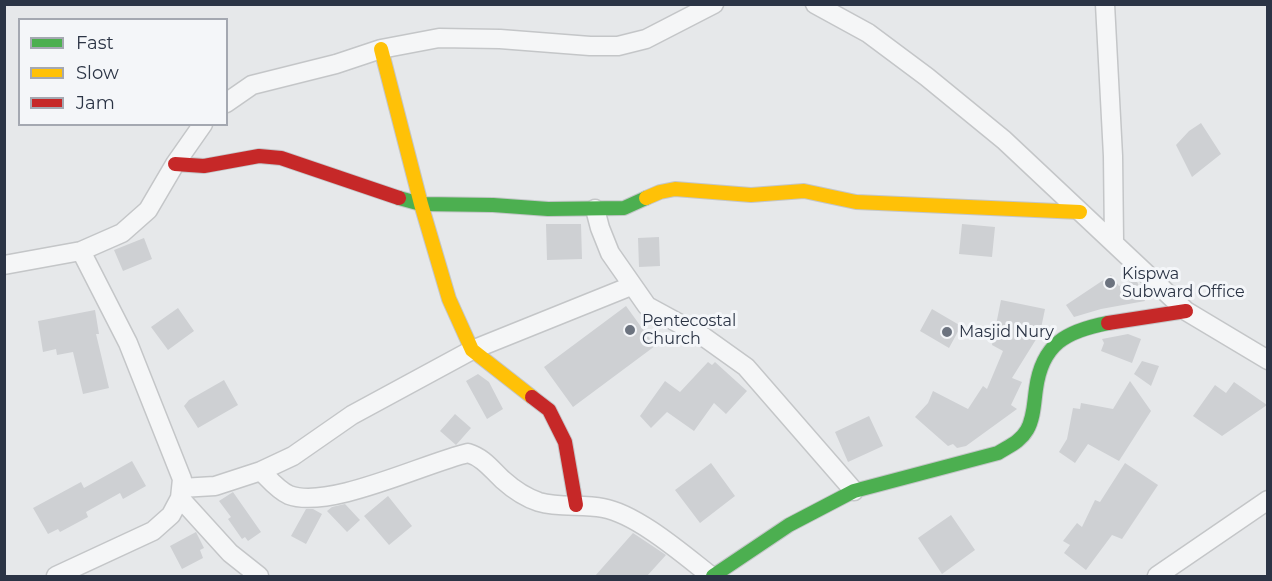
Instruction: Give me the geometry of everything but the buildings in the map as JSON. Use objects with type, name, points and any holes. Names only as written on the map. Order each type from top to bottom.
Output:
[{"type":"street","points":[[228,102],[252,85],[336,64],[381,49],[439,38],[618,46],[646,39],[714,4]]},
{"type":"street","points":[[815,4],[867,33],[927,77],[1004,140],[1186,311],[1268,360]]},
{"type":"street","points":[[1105,4],[1113,156],[1114,241]]},
{"type":"street","points":[[381,49],[421,204],[449,299],[472,350],[549,410],[565,442],[576,506]]},
{"type":"street","points":[[4,265],[81,251],[122,232],[148,210],[175,164],[202,126]]},
{"type":"street","points":[[175,164],[204,166],[259,156],[281,158],[421,204],[493,205],[548,209],[624,208],[633,206],[652,193],[675,189],[752,195],[804,191],[856,202],[1080,212]]},
{"type":"street","points":[[595,208],[610,254],[647,306],[704,337],[746,367],[854,491]]},
{"type":"street","points":[[56,576],[153,531],[171,514],[180,493],[182,478],[128,343],[81,251]]},
{"type":"street","points":[[180,493],[216,486],[261,471],[293,456],[352,414],[472,350],[631,286]]},
{"type":"street","points":[[261,471],[289,495],[318,498],[351,491],[403,475],[430,463],[468,453],[486,462],[504,482],[540,502],[605,508],[628,518],[664,539],[712,576],[789,525],[854,491],[998,453],[1018,441],[1031,419],[1043,356],[1061,339],[1077,330],[1186,311]]},
{"type":"street","points":[[180,493],[230,553],[259,576]]},
{"type":"street","points":[[1157,576],[1268,500]]},
{"type":"traffic: fast","points":[[399,198],[421,204],[493,205],[548,209],[624,208],[646,198]]},
{"type":"traffic: fast","points":[[713,576],[789,525],[854,491],[998,453],[1014,443],[1021,438],[1029,425],[1039,374],[1050,350],[1058,342],[1080,330],[1108,323]]},
{"type":"traffic: slow","points":[[381,49],[421,204],[449,299],[472,350],[532,397]]},
{"type":"traffic: slow","points":[[646,198],[675,189],[751,195],[804,191],[856,202],[1080,212]]},
{"type":"traffic: jam","points":[[175,164],[204,166],[259,156],[281,158],[399,198]]},
{"type":"traffic: jam","points":[[1108,323],[1186,311]]},
{"type":"traffic: jam","points":[[532,397],[549,410],[565,442],[576,505]]},
{"type":"place","name":"Kispwa Subward Office","points":[[1110,283]]},
{"type":"place","name":"Pentecostal Church","points":[[630,330]]},
{"type":"place","name":"Masjid Nury","points":[[947,332]]}]
